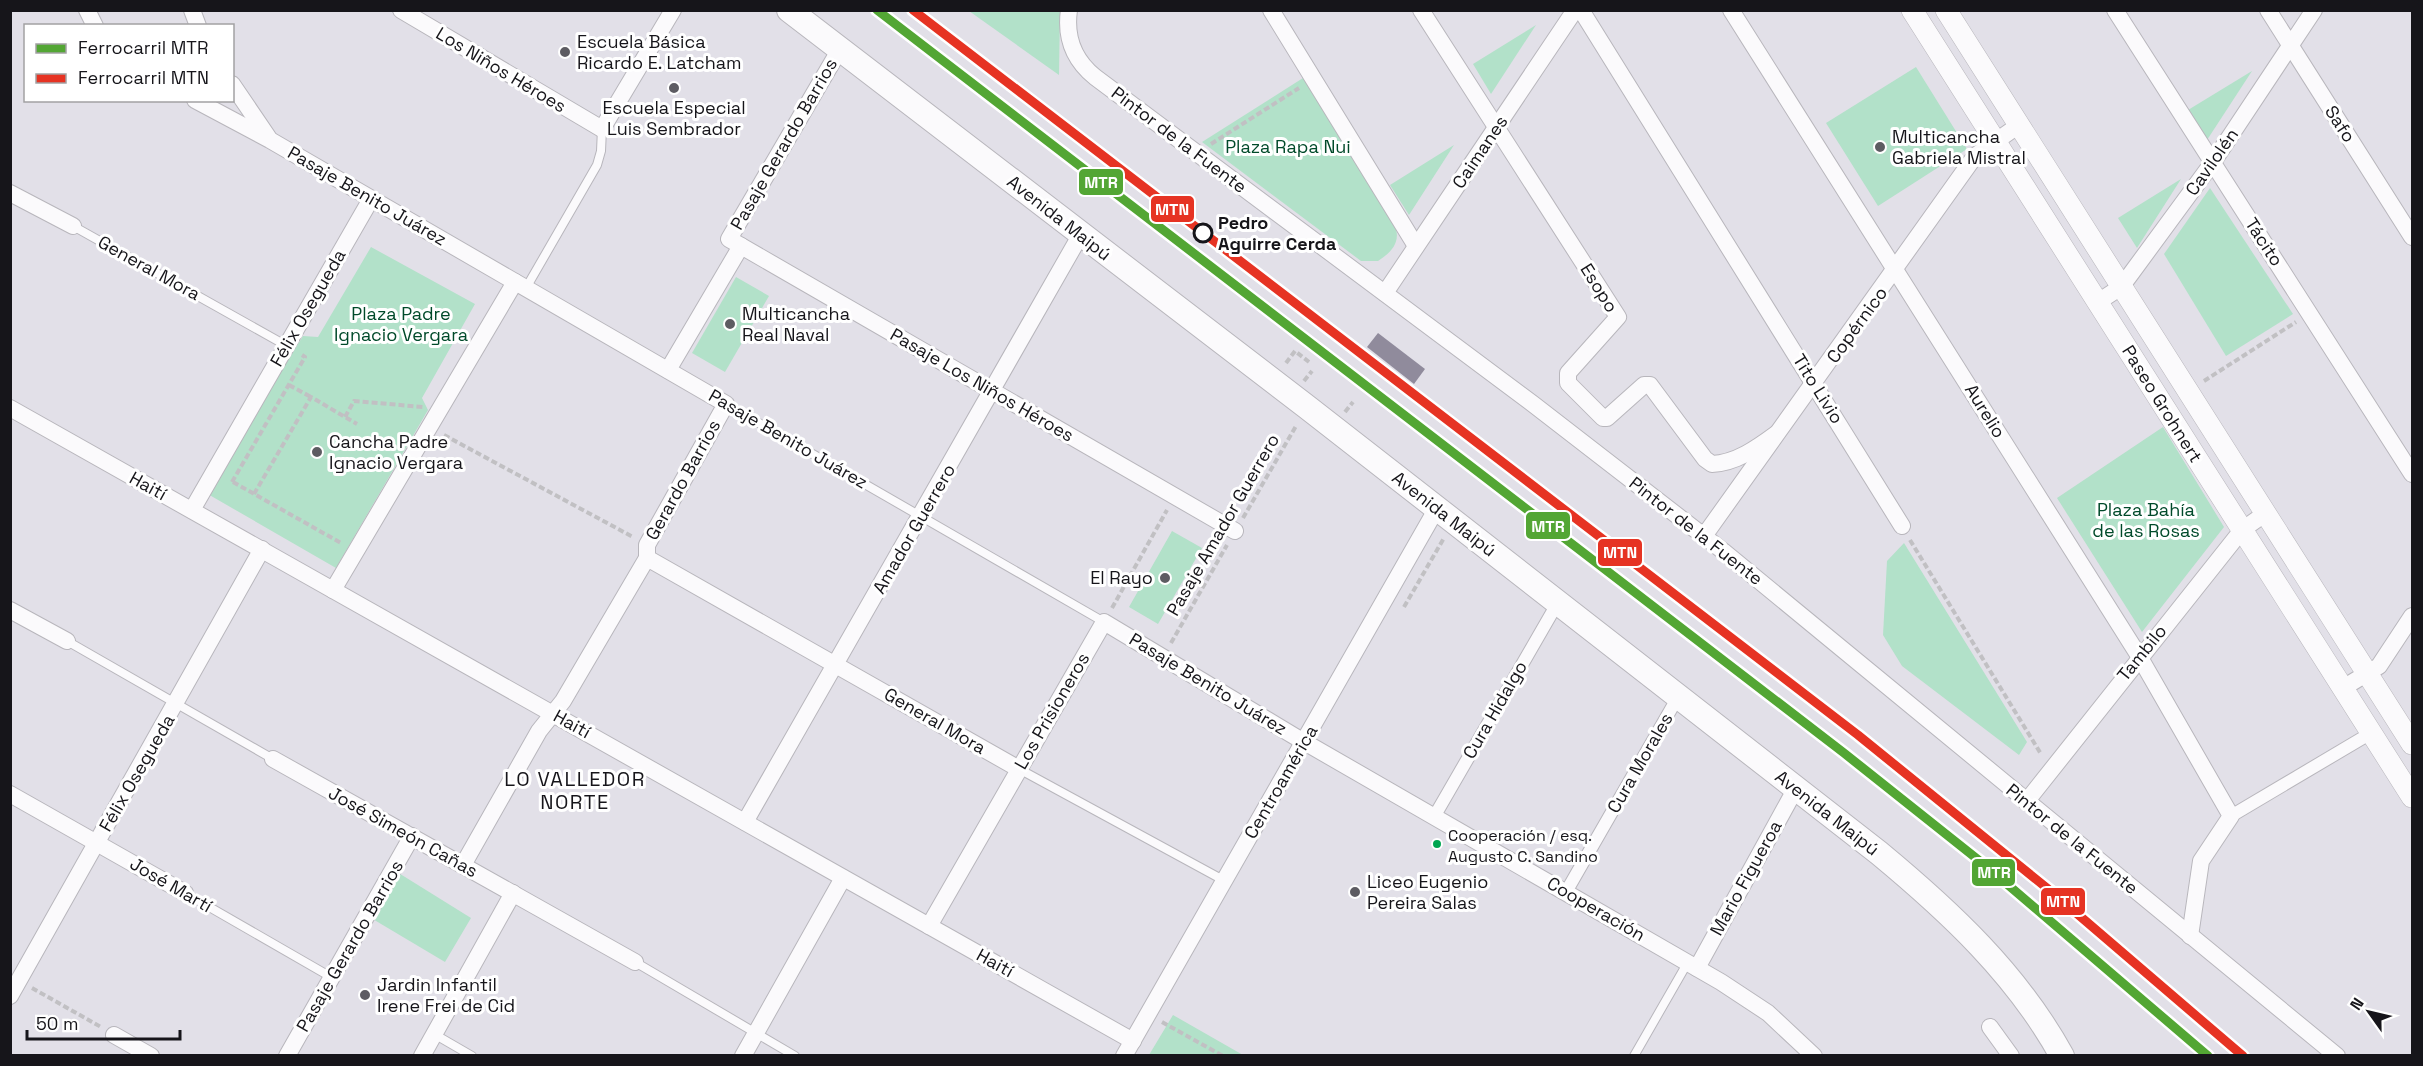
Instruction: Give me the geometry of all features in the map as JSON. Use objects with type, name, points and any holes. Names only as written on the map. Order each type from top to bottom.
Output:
[{"type":"main road","name":"Avenida Maipú","points":[[789,10],[1437,508],[1557,604],[1879,853],[1954,917],[2007,976],[2055,1053]]},
{"type":"street","points":[[87,10],[94,24]]},
{"type":"street","name":"Los Niños Héroes","points":[[401,10],[602,129]]},
{"type":"street","points":[[602,129],[674,10]]},
{"type":"street","name":"Pintor de la Fuente","points":[[1069,10],[1068,29],[1073,50],[1085,69],[1385,293],[1704,536],[2337,1056]]},
{"type":"street","points":[[1270,10],[1416,246]]},
{"type":"street","name":"Esopo","points":[[1421,10],[1618,317],[1568,373],[1568,383],[1603,418],[1607,418],[1644,385],[1650,385],[1705,459],[1712,464],[1754,450],[1776,434]]},
{"type":"street","name":"Caimanes","points":[[1385,293],[1575,10]]},
{"type":"street","name":"Tito Livio","points":[[1581,10],[1902,526]]},
{"type":"street","name":"Aurelio","points":[[1731,10],[1897,269],[2139,656],[2230,816]]},
{"type":"street","name":"Paseo Grohnert","points":[[1912,10],[2412,797]]},
{"type":"street","name":"Paseo Grohnert","points":[[1946,10],[2412,744]]},
{"type":"street","name":"Tácito","points":[[2115,10],[2412,474]]},
{"type":"street","name":"Safo","points":[[2268,10],[2412,237]]},
{"type":"street","name":"Cavilolén","points":[[2098,302],[2121,287],[2212,162],[2314,10]]},
{"type":"street","name":"Pasaje Gerardo Barrios","points":[[668,370],[840,50]]},
{"type":"street","name":"Pasaje Benito Juárez","points":[[234,87],[270,140]]},
{"type":"street","name":"Pasaje Benito Juárez","points":[[199,102],[270,140],[726,404]]},
{"type":"street","name":"Copérnico","points":[[1704,536],[1897,269],[1975,156],[2019,125]]},
{"type":"street","name":"General Mora","points":[[10,193],[73,226]]},
{"type":"street","name":"Félix Osegueda","points":[[192,510],[371,199]]},
{"type":"street","name":"Amador Guerrero","points":[[745,822],[1081,234]]},
{"type":"street","name":"Pasaje Los Niños Héroes","points":[[735,242],[1235,531]]},
{"type":"street","points":[[333,590],[433,421],[520,285]]},
{"type":"street","name":"Gerardo Barrios","points":[[647,552],[726,404]]},
{"type":"street","name":"Haití","points":[[10,408],[929,926],[1128,1048]]},
{"type":"street","name":"Centroamérica","points":[[1128,1048],[1437,508]]},
{"type":"street","name":"Tambilo","points":[[2026,802],[2139,656],[2242,530],[2266,513]]},
{"type":"street","name":"Félix Osegueda","points":[[10,996],[262,549]]},
{"type":"street","points":[[463,865],[539,731],[563,701],[647,552]]},
{"type":"street","name":"General Mora","points":[[647,552],[835,665],[1019,769]]},
{"type":"street","name":"Cura Hidalgo","points":[[1434,817],[1557,604]]},
{"type":"street","name":"José Simeón Cañas","points":[[10,610],[68,641]]},
{"type":"street","points":[[2343,688],[2379,666],[2412,616]]},
{"type":"street","name":"Pasaje Benito Juárez","points":[[1104,622],[1304,742]]},
{"type":"street","name":"Los Prisioneros","points":[[929,926],[1104,622]]},
{"type":"street","name":"Cura Morales","points":[[1566,892],[1678,697]]},
{"type":"street","points":[[2190,936],[2201,861],[2230,816],[2371,733]]},
{"type":"street","name":"Cooperación","points":[[1304,742],[1692,965],[1768,1013],[1814,1056]]},
{"type":"street","name":"José Simeón Cañas","points":[[273,759],[635,962]]},
{"type":"street","name":"Mario Figueroa","points":[[1692,965],[1796,788]]},
{"type":"street","name":"José Martí","points":[[10,794],[185,893]]},
{"type":"street","name":"Pasaje Gerardo Barrios","points":[[287,1056],[412,836]]},
{"type":"street","points":[[743,1056],[843,878]]},
{"type":"street","points":[[422,1056],[513,893]]},
{"type":"street","points":[[1990,1028],[2011,1056]]},
{"type":"street","points":[[114,1035],[151,1056]]},
{"type":"lane","points":[[520,285],[597,165],[601,151],[602,129]]},
{"type":"lane","name":"General Mora","points":[[73,226],[286,346]]},
{"type":"lane","name":"Pasaje Benito Juárez","points":[[726,404],[1104,622]]},
{"type":"lane","name":"José Simeón Cañas","points":[[68,641],[273,759]]},
{"type":"lane","name":"General Mora","points":[[1019,769],[1225,881]]},
{"type":"lane","name":"José Martí","points":[[185,893],[331,977]]},
{"type":"lane","name":"José Simeón Cañas","points":[[635,962],[795,1056]]},
{"type":"lane","points":[[1634,1056],[1692,965]]},
{"type":"lane","points":[[434,1034],[472,1056]]},
{"type":"path","points":[[1197,153],[1314,78]]},
{"type":"path","points":[[2188,391],[2310,314]]},
{"type":"path","points":[[1283,366],[1295,351],[1309,362]]},
{"type":"path","points":[[1304,381],[1312,371]]},
{"type":"path","points":[[289,385],[357,424]]},
{"type":"path","points":[[254,494],[311,398]]},
{"type":"path","points":[[345,417],[354,401],[421,406],[433,421],[647,552]]},
{"type":"path","points":[[1353,402],[1345,412],[1353,418]]},
{"type":"path","name":"Pasaje Amador Guerrero","points":[[1163,656],[1306,407]]},
{"type":"path","points":[[214,471],[355,551]]},
{"type":"path","points":[[1104,622],[1175,496]]},
{"type":"path","points":[[1902,526],[2050,770]]},
{"type":"path","points":[[19,981],[114,1035]]},
{"type":"path","points":[[1148,1014],[1223,1056]]},
{"type":"green space","points":[[969,11],[1060,11],[1059,75]]},
{"type":"green space","points":[[1536,25],[1491,94],[1473,64]]},
{"type":"green space","name":"Multicancha Gabriela Mistral","points":[[1916,67],[1967,149],[1878,206],[1826,123]]},
{"type":"green space","points":[[2252,71],[2207,140],[2188,110]]},
{"type":"green space","name":"Plaza Rapa Nui","points":[[1303,78],[1395,226],[1396,242],[1378,261],[1361,261],[1202,142]]},
{"type":"green space","points":[[1454,145],[1409,215],[1390,185]]},
{"type":"green space","points":[[2181,179],[2137,248],[2118,218]]},
{"type":"green space","points":[[2210,188],[2293,314],[2226,356],[2164,254]]},
{"type":"green space","name":"Cancha Padre Ignacio Vergara","points":[[371,247],[475,304],[422,398],[428,410],[336,568],[206,493],[285,359],[291,355],[303,336],[318,337]]},
{"type":"green space","name":"Multicancha Real Naval","points":[[736,277],[769,296],[725,372],[692,353]]},
{"type":"green space","name":"Plaza Bahía de las Rosas","points":[[2163,427],[2224,527],[2142,632],[2057,498]]},
{"type":"green space","name":"El Rayo","points":[[1172,531],[1202,548],[1158,624],[1129,607]]},
{"type":"green space","points":[[1904,543],[2027,742],[2019,755],[1902,666],[1883,635],[1887,561]]},
{"type":"green space","points":[[397,872],[471,918],[445,962],[371,918]]},
{"type":"green space","points":[[1173,1015],[1243,1055],[1149,1055]]},
{"type":"building","points":[[1378,333],[1425,369],[1414,384],[1367,347]]},
{"type":"rail line","name":"MTR","points":[[877,10],[1844,753],[1986,866],[2208,1056]]},
{"type":"rail line","name":"MTN","points":[[913,10],[1858,735],[2053,893],[2243,1056]]},
{"type":"place","name":"Escuela Básica Ricardo E. Latcham","points":[[565,52]]},
{"type":"place","name":"Escuela Especial Luis Sembrador","points":[[674,88]]},
{"type":"place","name":"Multicancha Gabriela Mistral","points":[[1880,147]]},
{"type":"place","name":"Pedro Aguirre Cerda","points":[[1203,233]]},
{"type":"place","name":"Multicancha Real Naval","points":[[730,324]]},
{"type":"place","name":"Cancha Padre Ignacio Vergara","points":[[317,452]]},
{"type":"place","name":"El Rayo","points":[[1165,578]]},
{"type":"place","name":"Cooperación / esq. Augusto C. Sandino","points":[[1437,844]]},
{"type":"place","name":"Liceo Eugenio Pereira Salas","points":[[1355,892]]},
{"type":"place","name":"Jardin Infantil Irene Frei de Cid","points":[[365,995]]},
{"type":"district","name":"LO VALLEDOR NORTE","points":[[575,790]]},
{"type":"park label","name":"Plaza Padre Ignacio Vergara","points":[[401,324]]}]
